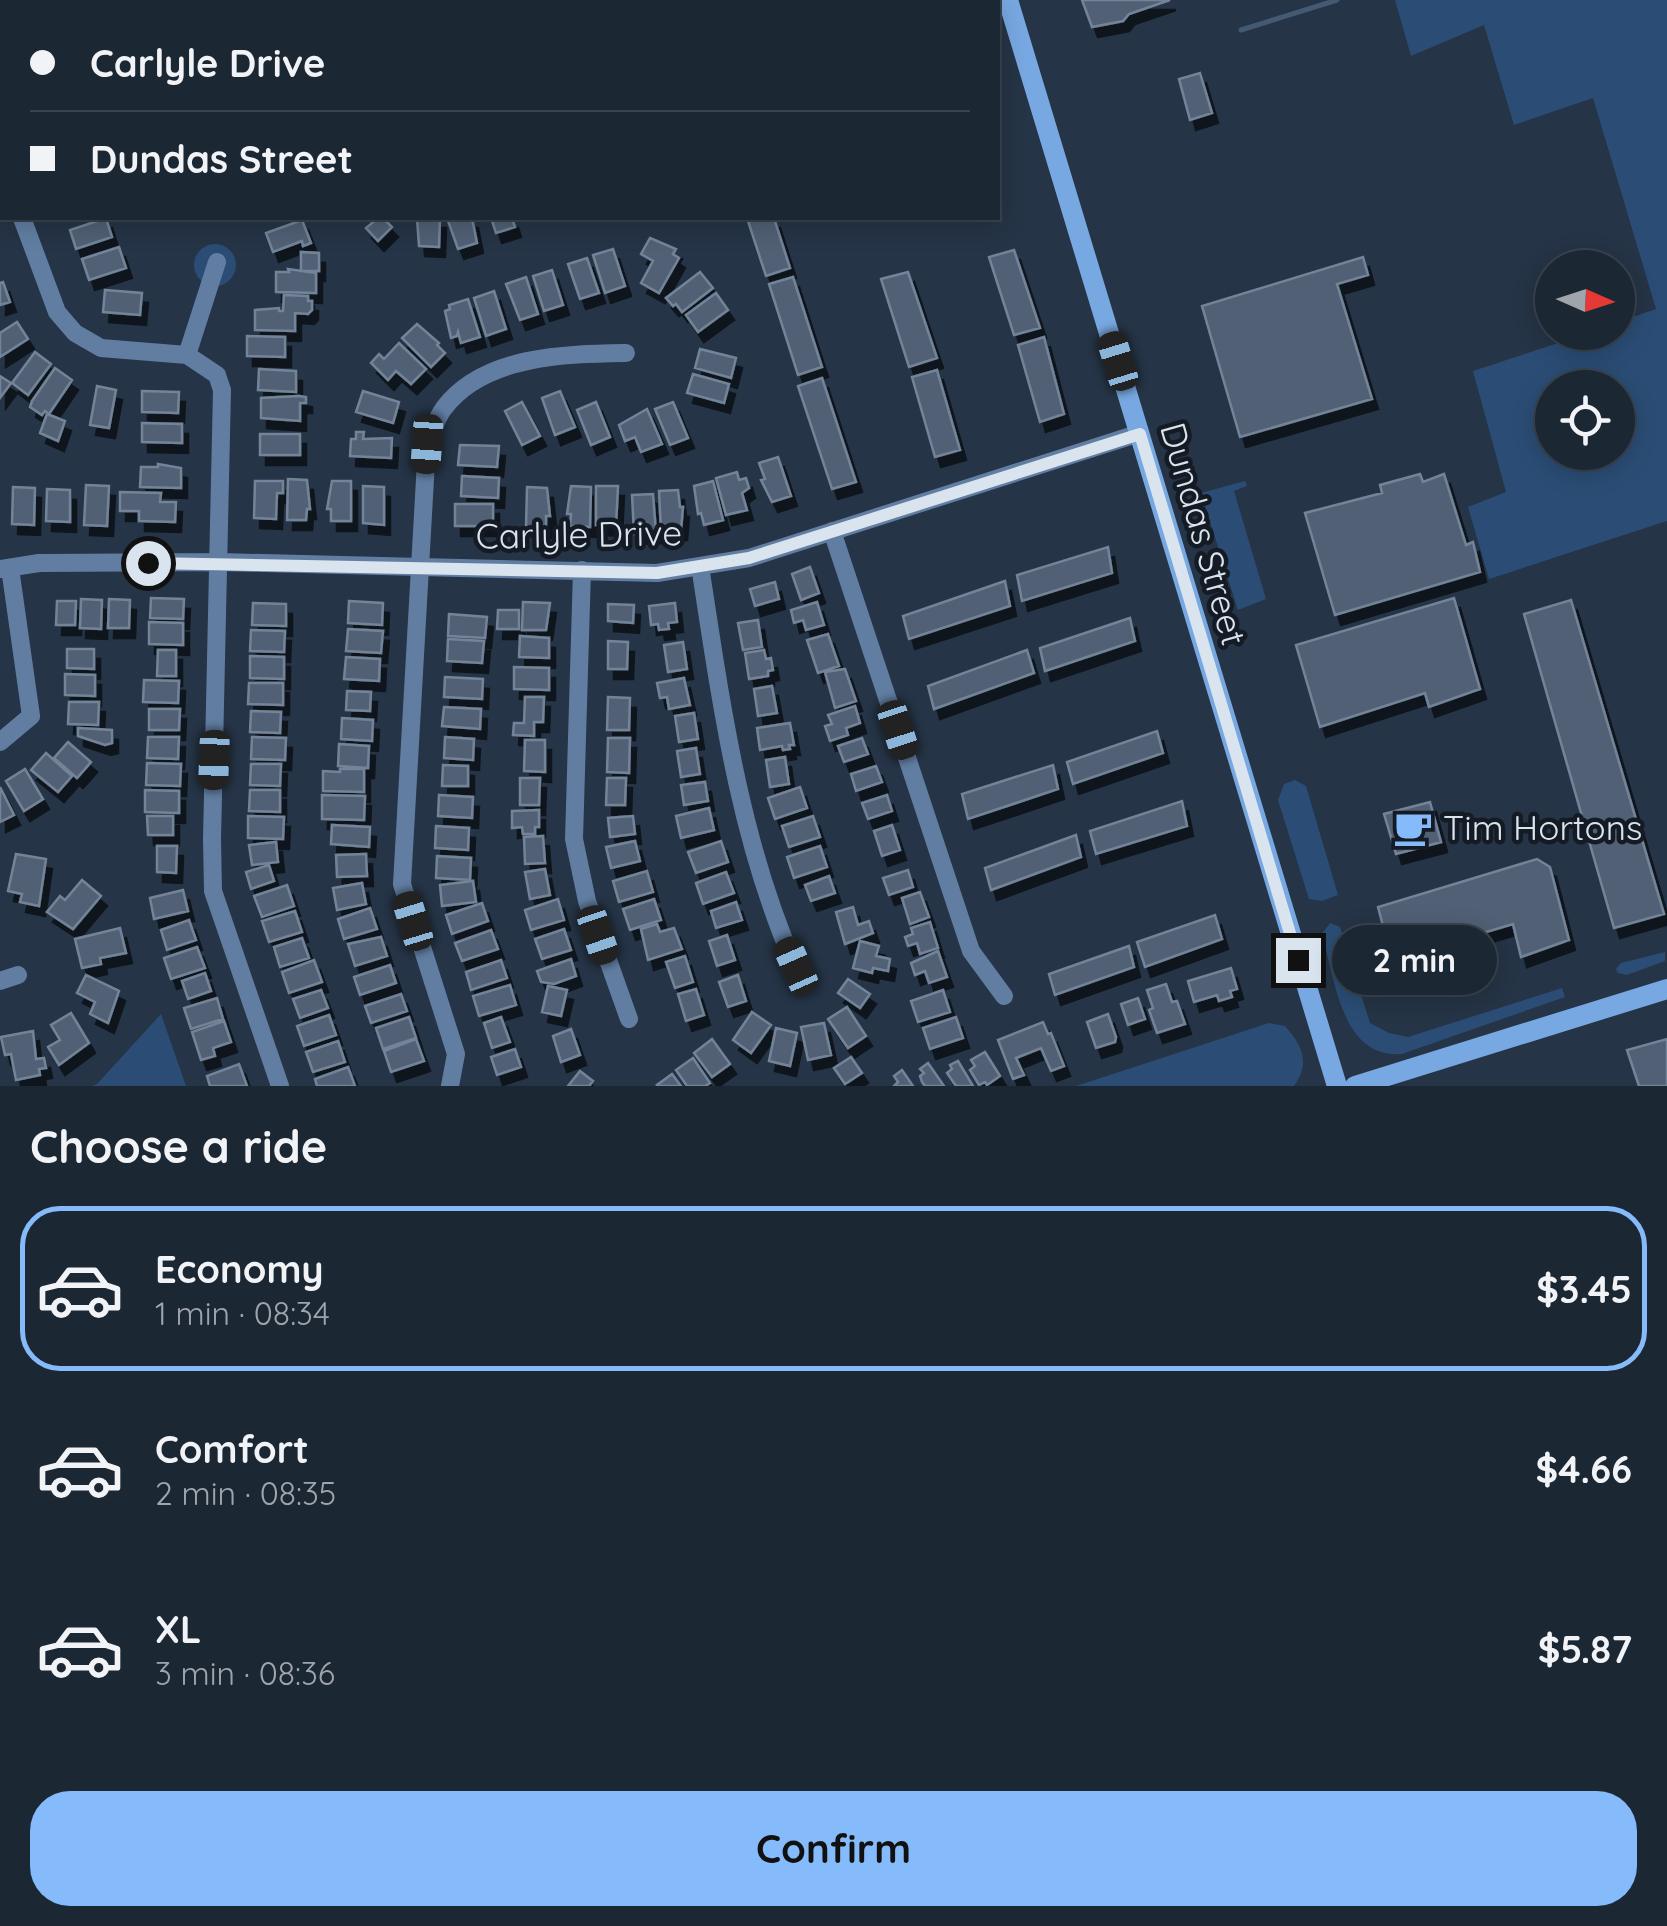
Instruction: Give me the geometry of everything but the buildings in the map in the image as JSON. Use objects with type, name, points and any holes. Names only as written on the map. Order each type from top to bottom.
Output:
[{"type":"main road","name":"Dundas Street","points":[[1008,0],[1338,1086]]},
{"type":"main road","points":[[1355,1086],[1667,988]]},
{"type":"street","points":[[23,220],[57,312],[75,333],[101,348],[187,355],[218,374],[222,390],[213,891],[280,1086]]},
{"type":"street","points":[[187,355],[217,262]]},
{"type":"street","points":[[450,1086],[456,1054],[402,884],[427,444],[444,408],[475,381],[530,359],[564,354],[626,354]]},
{"type":"street","name":"Carlyle Drive","points":[[5,568],[39,563],[220,562],[657,573],[749,558],[1140,434]]},
{"type":"street","points":[[832,531],[970,951],[1004,996]]},
{"type":"street","points":[[700,566],[731,767],[776,923],[796,966]]},
{"type":"street","points":[[0,742],[31,716],[5,568]]},
{"type":"street","points":[[582,570],[574,839],[587,901],[629,1019]]},
{"type":"shaded area","points":[[1395,0],[1667,0],[1667,521],[1489,579],[1468,507],[1506,492],[1473,371],[1537,350],[1635,350],[1635,316],[1656,309],[1593,98],[1514,125],[1484,25],[1411,56]]},
{"type":"shaded area","points":[[215,244],[230,250],[236,265],[230,280],[215,286],[200,280],[194,265],[200,250]]},
{"type":"shaded area","points":[[1245,481],[1247,486],[1234,491],[1266,599],[1238,610],[1201,493]]},
{"type":"shaded area","points":[[1295,780],[1306,786],[1338,895],[1322,901],[1309,899],[1278,800],[1284,784]]},
{"type":"shaded area","points":[[1330,923],[1340,927],[1370,1023],[1389,1033],[1408,1037],[1562,988],[1565,997],[1402,1054],[1382,1052],[1366,1044],[1344,1013],[1322,934]]},
{"type":"shaded area","points":[[1665,952],[1665,961],[1627,975],[1616,969],[1621,963]]},
{"type":"shaded area","points":[[161,1014],[186,1086],[92,1086],[97,1084]]},
{"type":"shaded area","points":[[1269,1023],[1285,1026],[1300,1047],[1302,1070],[1294,1086],[1076,1086]]},
{"type":"waterway","points":[[1241,30],[1337,0]]},
{"type":"place","name":"Tim Hortons","points":[[1413,828]]},
{"type":"route","points":[[148,563],[657,573],[749,558],[1140,434],[1298,960]]}]
